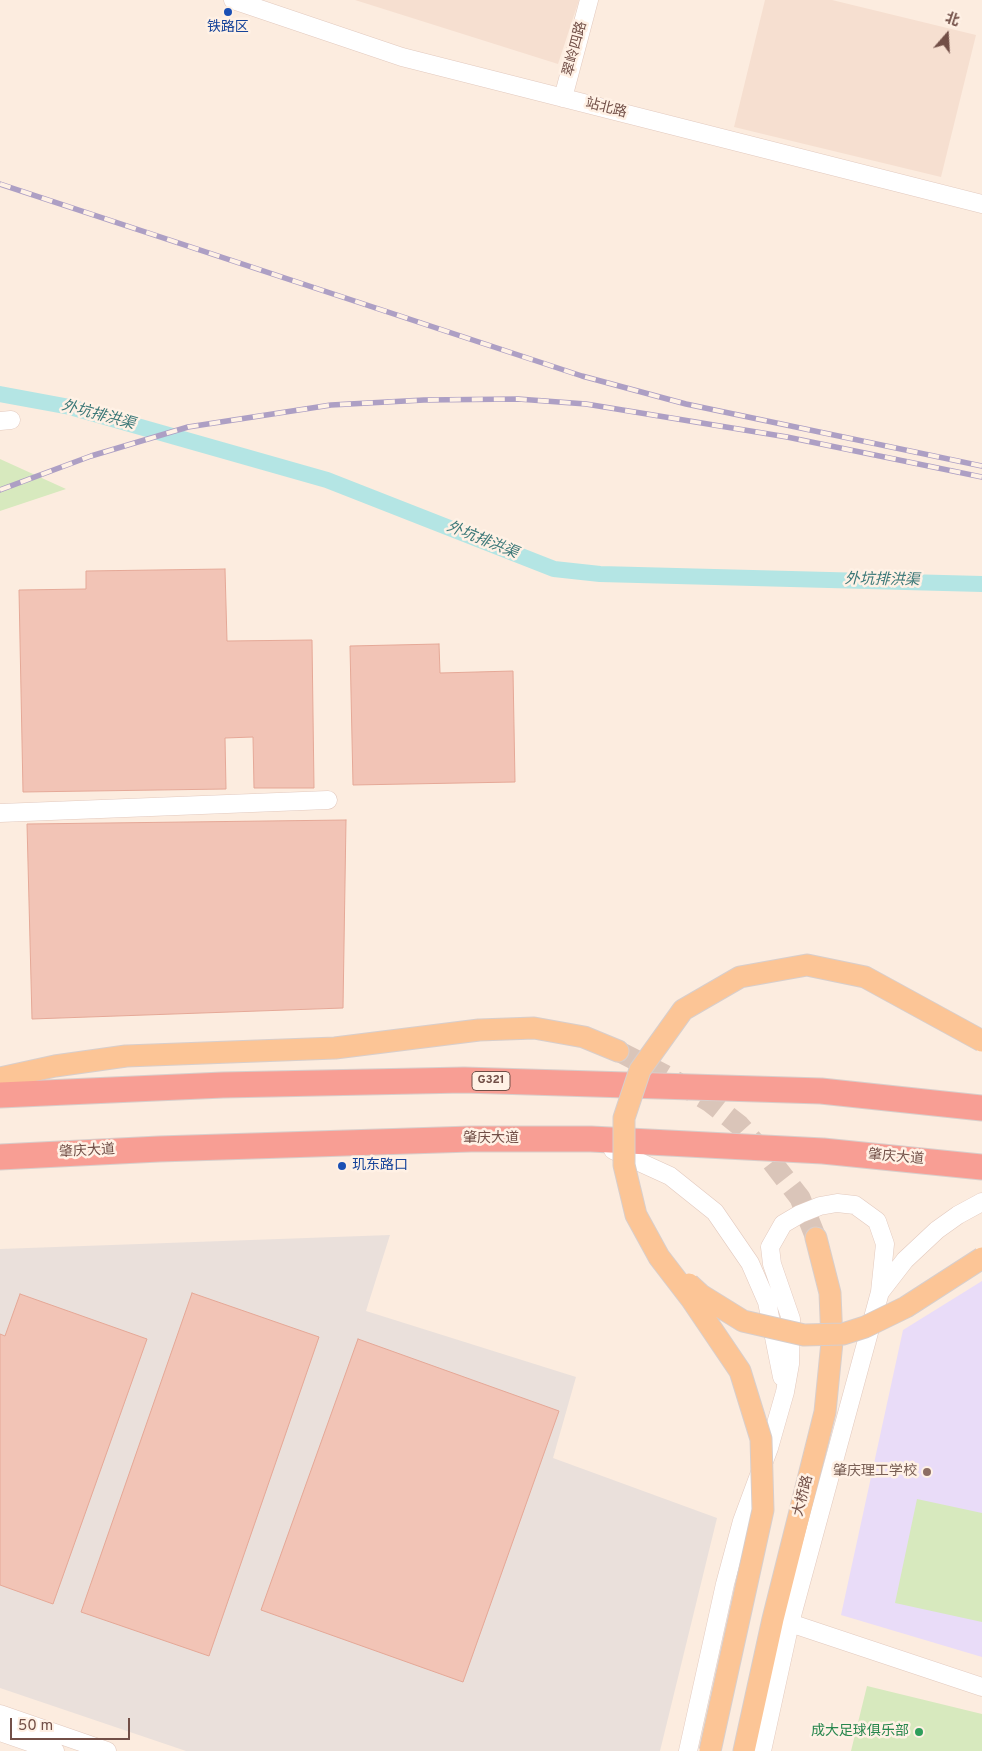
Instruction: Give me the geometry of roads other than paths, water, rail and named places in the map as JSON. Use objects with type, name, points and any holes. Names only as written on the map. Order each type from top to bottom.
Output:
[{"type":"highway","name":"G321","points":[[0,1094],[223,1085],[464,1080],[821,1091],[982,1108]]},
{"type":"highway","name":"肇庆大道","points":[[0,1157],[159,1148],[461,1139],[591,1140],[823,1151],[982,1167]]},
{"type":"main road","points":[[710,1751],[763,1510],[761,1439],[740,1371],[692,1300],[659,1257],[636,1215],[624,1165],[624,1118],[640,1070],[683,1010],[740,977],[807,965],[865,977],[982,1041]]},
{"type":"main road","points":[[0,1078],[55,1066],[126,1056],[335,1048],[479,1030],[534,1028],[584,1037],[618,1051]]},
{"type":"main road","name":"大桥路","points":[[744,1751],[773,1619],[825,1412],[832,1342],[830,1293],[816,1238]]},
{"type":"main road","points":[[659,1257],[701,1295],[744,1321],[804,1335],[843,1334],[865,1327],[906,1306],[982,1258]]},
{"type":"street","name":"站北路","points":[[233,0],[402,57],[982,204]]},
{"type":"street","name":"翠岭四路","points":[[563,98],[589,0]]},
{"type":"street","points":[[0,813],[328,800]]},
{"type":"street","points":[[591,1140],[670,1176],[715,1212],[750,1263],[767,1302],[785,1392]]},
{"type":"street","points":[[880,1292],[905,1260],[936,1230],[982,1202]]},
{"type":"street","points":[[688,1751],[725,1584],[742,1521],[769,1448],[785,1392],[790,1364],[791,1319],[772,1264],[770,1247],[783,1224],[800,1214],[820,1206],[838,1203],[855,1205],[877,1221],[885,1244],[880,1292],[790,1623],[762,1751]]},
{"type":"street","points":[[790,1623],[982,1687]]},
{"type":"street","points":[[0,1714],[107,1751]]},
{"type":"street","points":[[0,1732],[55,1751]]},
{"type":"waterway","name":"外坑排洪渠","points":[[0,394],[70,407],[327,480],[554,569],[600,574],[982,584]]},
{"type":"tunnel","points":[[618,1051],[663,1074],[710,1102],[739,1125],[772,1162],[800,1198],[816,1238]]},
{"type":"railway","points":[[0,184],[582,376],[686,404],[982,466]]},
{"type":"railway","points":[[0,490],[91,456],[188,427],[331,405],[424,400],[518,399],[586,404],[787,437],[982,477]]},
{"type":"place","name":"铁路区","points":[[228,12]]},
{"type":"place","name":"玑东路口","points":[[342,1166]]},
{"type":"place","name":"肇庆理工学校","points":[[927,1472]]},
{"type":"place","name":"成大足球俱乐部","points":[[919,1732]]}]
